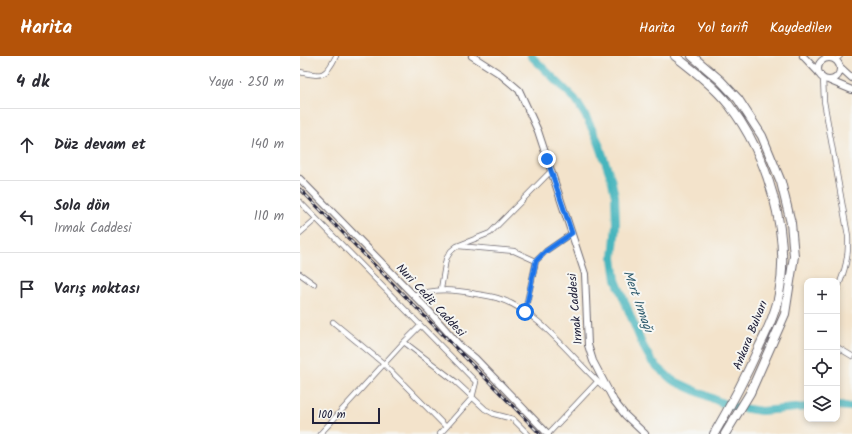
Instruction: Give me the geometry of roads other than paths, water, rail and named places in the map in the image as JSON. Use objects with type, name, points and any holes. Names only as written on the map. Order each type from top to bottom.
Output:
[{"type":"highway","name":"Ankara Bulvarı","points":[[675,56],[728,104],[753,142],[770,183],[780,228],[782,262],[779,294],[770,323],[741,388],[714,434]]},
{"type":"highway","name":"Ankara Bulvarı","points":[[692,56],[720,80],[738,99],[762,136],[781,182],[790,223],[794,256],[785,314],[750,393],[725,434]]},
{"type":"street","points":[[300,72],[322,76],[326,74],[336,56]]},
{"type":"street","name":"Irmak Caddesi","points":[[472,56],[500,74],[519,90],[538,131],[585,274],[588,345],[596,368],[609,392],[625,415],[645,434]]},
{"type":"street","points":[[803,56],[824,78],[852,90]]},
{"type":"street","points":[[840,56],[821,62],[819,69],[824,78],[824,101],[848,236],[849,252],[846,268],[840,283]]},
{"type":"street","points":[[831,58],[852,78]]},
{"type":"street","points":[[824,78],[837,77],[840,67]]},
{"type":"street","points":[[441,289],[446,259],[457,246],[490,233],[551,171]]},
{"type":"street","name":"Nuri Cedit Caddesi","points":[[300,179],[413,295],[459,345],[475,358],[548,434]]},
{"type":"street","points":[[300,202],[476,382],[472,398],[440,434]]},
{"type":"street","points":[[300,233],[316,219]]},
{"type":"street","points":[[525,312],[536,261],[546,251],[572,233]]},
{"type":"street","points":[[457,246],[514,251],[536,261]]},
{"type":"street","points":[[300,274],[314,284]]},
{"type":"street","points":[[413,295],[441,289],[498,298],[525,312],[559,341],[597,382],[609,392]]},
{"type":"street","points":[[333,322],[384,364],[446,427]]},
{"type":"street","points":[[320,434],[420,326]]},
{"type":"street","points":[[404,342],[456,382],[472,398],[494,414],[513,419],[528,434]]},
{"type":"street","points":[[840,349],[852,356]]},
{"type":"street","points":[[548,434],[597,382]]},
{"type":"waterway","name":"Mert Irmağı","points":[[531,56],[575,99],[598,141],[611,178],[615,196],[616,225],[613,258],[616,280],[642,344],[652,362],[672,380],[729,406],[761,411],[804,407]]},
{"type":"waterway","name":"Mert Irmağı","points":[[840,406],[852,407]]},
{"type":"railway","points":[[300,189],[540,434]]}]
